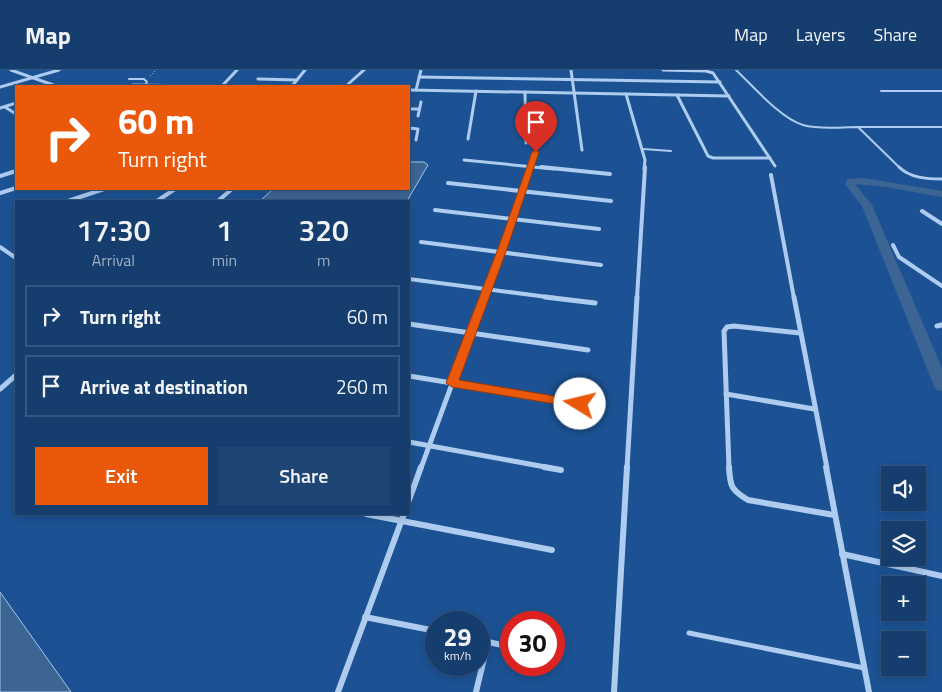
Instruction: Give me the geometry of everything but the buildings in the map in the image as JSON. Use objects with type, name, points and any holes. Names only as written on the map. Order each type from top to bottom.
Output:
[{"type":"street","points":[[11,70],[53,85]]},
{"type":"street","points":[[0,87],[59,70]]},
{"type":"street","points":[[223,85],[237,70]]},
{"type":"street","points":[[293,85],[305,70]]},
{"type":"street","points":[[347,85],[364,70]]},
{"type":"street","points":[[416,90],[421,70]]},
{"type":"street","points":[[570,70],[582,150]]},
{"type":"street","points":[[663,70],[710,72],[720,82],[775,166]]},
{"type":"street","points":[[419,77],[720,82]]},
{"type":"street","points":[[258,79],[297,80]]},
{"type":"street","points":[[133,85],[144,85]]},
{"type":"street","points":[[410,90],[729,96]]},
{"type":"street","points":[[468,139],[476,91]]},
{"type":"street","points":[[525,92],[526,143]]},
{"type":"street","points":[[614,692],[645,170],[643,149],[626,94]]},
{"type":"street","points":[[677,95],[708,156],[713,158],[770,158]]},
{"type":"street","points":[[418,116],[421,102]]},
{"type":"street","points":[[0,108],[15,103]]},
{"type":"street","points":[[4,107],[15,113]]},
{"type":"street","points":[[410,109],[419,109]]},
{"type":"street","points":[[410,128],[418,129],[416,140]]},
{"type":"street","points":[[410,497],[536,152]]},
{"type":"street","points":[[464,160],[610,174]]},
{"type":"street","points":[[0,176],[15,171]]},
{"type":"street","points":[[771,175],[869,692]]},
{"type":"street","points":[[448,183],[611,201]]},
{"type":"street","points":[[0,193],[15,188]]},
{"type":"street","points":[[71,200],[101,190]]},
{"type":"street","points":[[158,200],[173,190]]},
{"type":"street","points":[[219,200],[231,190]]},
{"type":"street","points":[[435,210],[599,229]]},
{"type":"street","points":[[922,212],[942,224]]},
{"type":"street","points":[[421,242],[601,265]]},
{"type":"street","points":[[893,245],[899,257],[942,286]]},
{"type":"street","points":[[0,247],[15,257]]},
{"type":"street","points":[[410,279],[595,304]]},
{"type":"street","points":[[410,324],[588,350]]},
{"type":"street","points":[[800,333],[734,326],[724,331],[730,484],[736,493],[748,500],[834,515]]},
{"type":"street","points":[[410,376],[580,404]]},
{"type":"street","points":[[0,389],[15,378]]},
{"type":"street","points":[[726,394],[814,409]]},
{"type":"street","points":[[410,442],[561,470]]},
{"type":"street","points":[[378,515],[402,517],[552,550]]},
{"type":"street","points":[[338,692],[402,517]]},
{"type":"street","points":[[842,554],[942,576]]},
{"type":"street","points":[[365,617],[425,629]]},
{"type":"street","points":[[476,692],[480,676]]},
{"type":"lane","points":[[736,70],[758,91],[800,124],[942,128]]},
{"type":"lane","points":[[129,79],[144,80],[146,82],[144,85]]},
{"type":"lane","points":[[881,91],[942,91]]},
{"type":"lane","points":[[858,127],[904,172],[925,179],[942,179]]},
{"type":"lane","points":[[643,149],[671,151]]},
{"type":"lane","points":[[689,633],[864,668]]},
{"type":"water","points":[[410,162],[424,162],[428,165],[408,200],[261,200],[272,190],[410,190]]},
{"type":"water","points":[[0,592],[71,692],[0,692]]},
{"type":"waterway","points":[[942,194],[886,183],[852,181],[850,184],[867,205],[942,386]]},
{"type":"route","points":[[536,152],[452,383],[580,404]]}]
